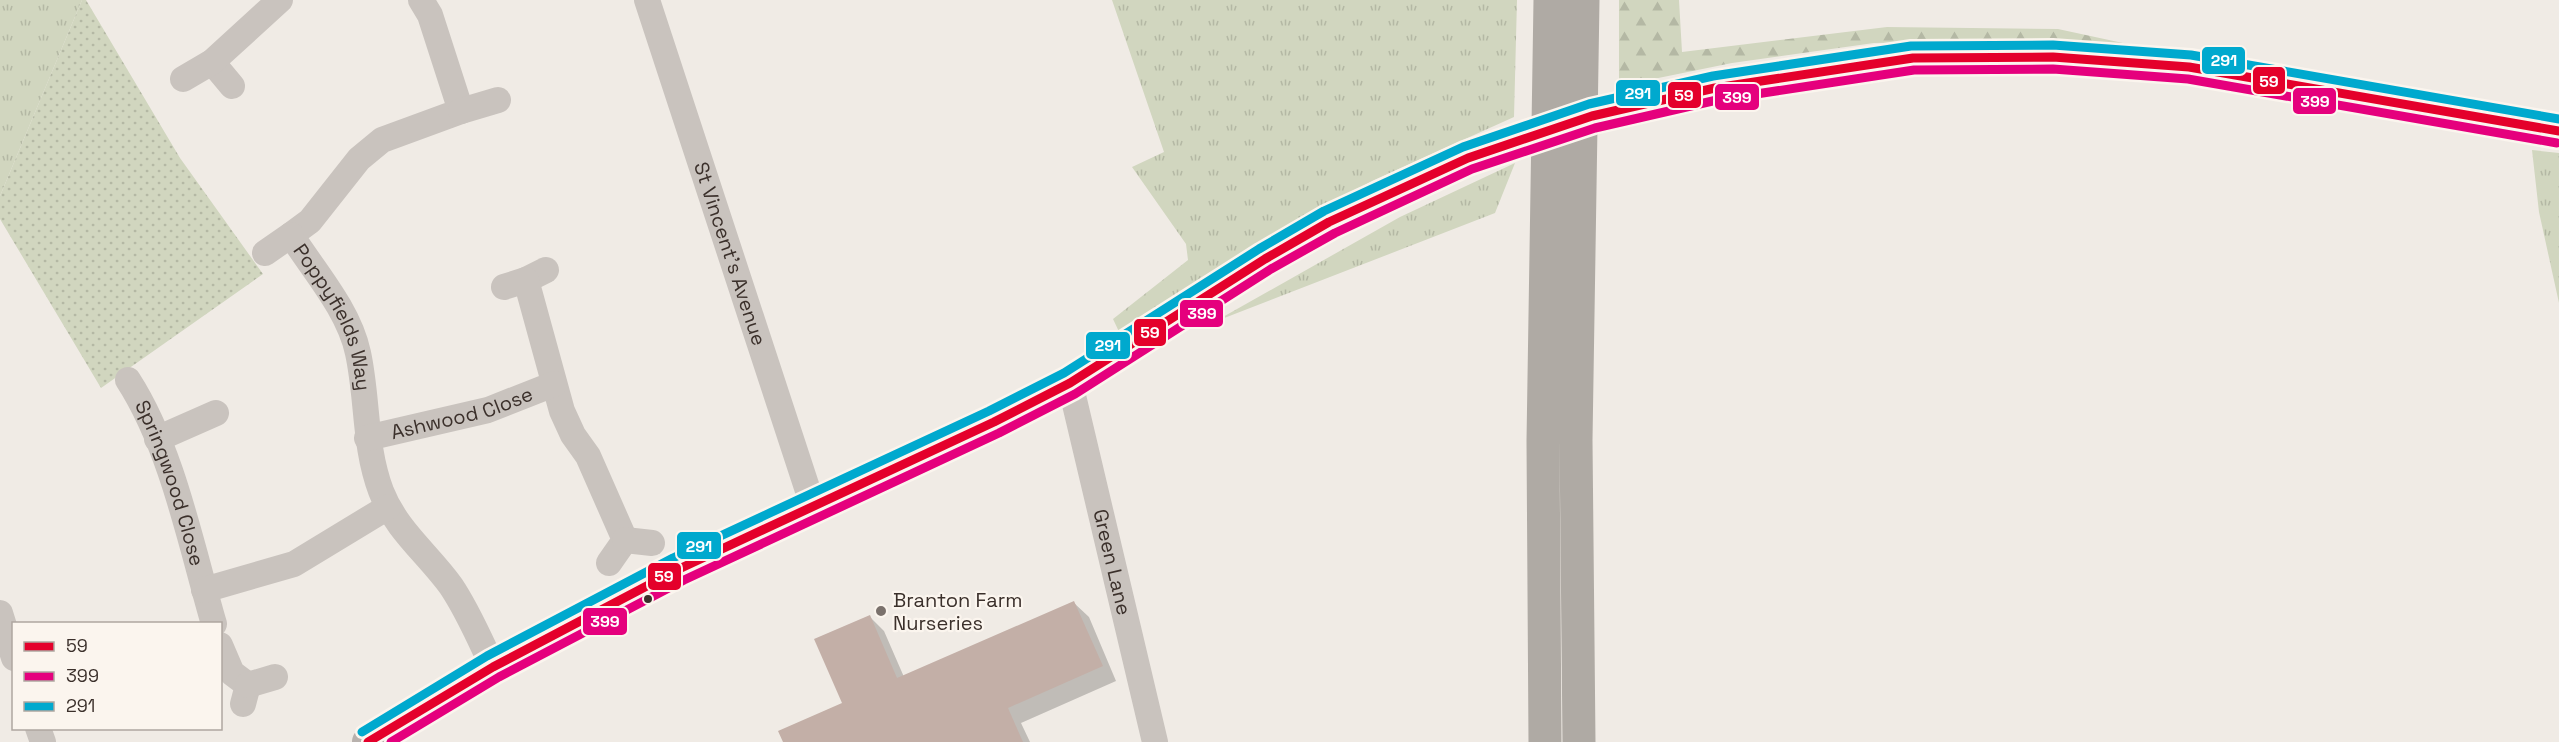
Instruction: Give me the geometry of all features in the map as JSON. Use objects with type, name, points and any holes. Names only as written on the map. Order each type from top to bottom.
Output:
[{"type":"highway","points":[[1545,742],[1543,441],[1550,0]]},
{"type":"highway","points":[[1579,742],[1576,440],[1583,0]]},
{"type":"main road","points":[[368,742],[493,667],[679,569],[984,427],[1070,383],[1265,259],[1329,222],[1468,158],[1592,116],[1715,88],[1913,58],[2053,57],[2189,67],[2559,131]]},
{"type":"street","points":[[183,79],[212,62],[280,0]]},
{"type":"street","points":[[422,0],[430,15],[461,111]]},
{"type":"street","name":"St Vincent's Avenue","points":[[647,0],[813,506]]},
{"type":"street","points":[[212,62],[232,86]]},
{"type":"street","name":"Poppyfields Way","points":[[493,667],[460,601],[388,507],[376,476],[368,438],[358,354],[353,336],[346,319],[291,235],[310,221],[359,159],[382,140],[498,100]]},
{"type":"street","points":[[265,253],[291,235]]},
{"type":"street","name":"Ashwood Close","points":[[525,279],[534,301],[566,423],[588,456],[625,540]]},
{"type":"street","name":"Springwood Close","points":[[128,380],[146,408],[157,439],[213,622]]},
{"type":"street","name":"Green Lane","points":[[1070,383],[1155,742]]},
{"type":"street","name":"Ashwood Close","points":[[368,438],[476,413],[554,384]]},
{"type":"street","points":[[157,439],[216,413]]},
{"type":"street","name":"Springwood Close","points":[[204,590],[294,564],[388,507]]},
{"type":"street","points":[[609,563],[625,540],[652,543]]},
{"type":"street","points":[[0,613],[12,652]]},
{"type":"street","points":[[222,650],[245,695],[275,677]]},
{"type":"green space","points":[[0,0],[82,0],[0,196]]},
{"type":"green space","points":[[82,0],[86,0],[180,158],[263,274],[101,388],[0,219],[0,196]]},
{"type":"green space","points":[[1112,0],[1517,0],[1514,117],[1372,181],[1255,247],[1122,338],[1113,319],[1188,260],[1186,244],[1132,167],[1164,152]]},
{"type":"green space","points":[[1619,0],[1679,0],[1682,52],[1887,27],[2058,29],[2146,48],[2051,40],[1874,43],[1732,63],[1619,86]]},
{"type":"green space","points":[[2532,150],[2559,153],[2559,303],[2539,212]]},
{"type":"green space","points":[[1515,163],[1495,213],[1214,322],[1400,217]]},
{"type":"building","points":[[1074,601],[1103,666],[1008,708],[1023,742],[783,742],[778,731],[842,703],[814,639],[870,615],[897,678]]},
{"type":"transit line","name":"291","points":[[362,732],[487,656],[673,558],[989,411],[1064,373],[1259,249],[1324,211],[1463,147],[1589,104],[1713,76],[1911,46],[2053,45],[2191,55],[2559,119]]},
{"type":"transit line","name":"59","points":[[368,742],[493,667],[679,569],[994,422],[1070,383],[1265,259],[1329,222],[1468,158],[1592,116],[1715,88],[1913,58],[2053,57],[2189,67],[2559,131]]},
{"type":"transit line","name":"399","points":[[391,742],[499,677],[684,580],[999,433],[1075,394],[1271,269],[1335,233],[1472,169],[1595,128],[1717,100],[1914,70],[2053,69],[2188,79],[2557,143]]},
{"type":"place","name":"Branton Farm Nurseries","points":[[881,611]]}]
